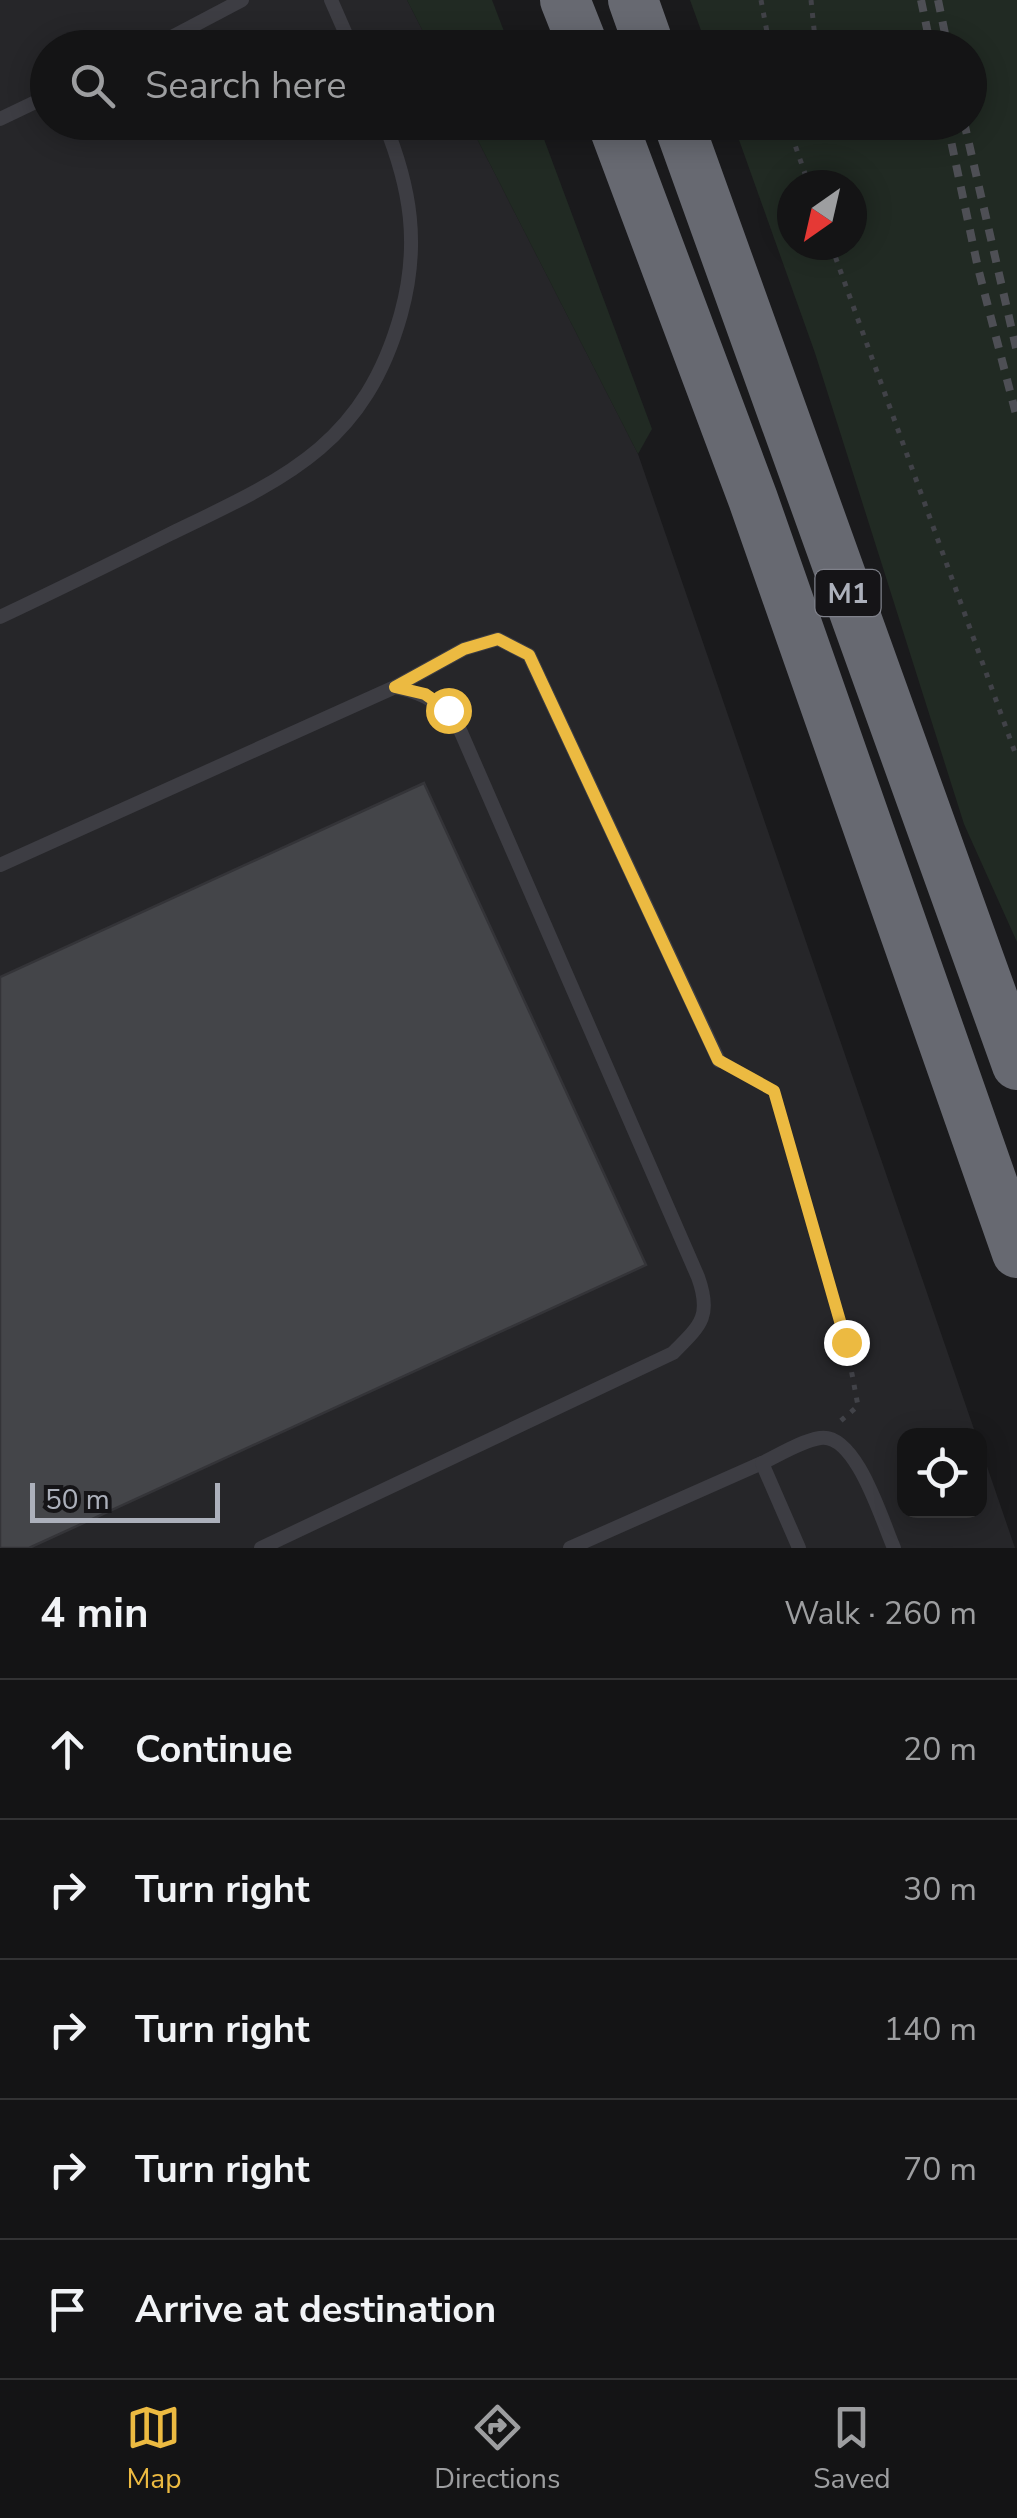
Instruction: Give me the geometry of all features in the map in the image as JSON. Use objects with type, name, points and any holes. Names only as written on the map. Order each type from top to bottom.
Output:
[{"type":"highway","points":[[565,0],[577,30]]},
{"type":"highway","points":[[633,0],[644,30]]},
{"type":"highway","name":"M1","points":[[619,140],[746,481],[1017,1253]]},
{"type":"highway","name":"M1","points":[[684,140],[1017,1064]]},
{"type":"lane","points":[[185,30],[242,0]]},
{"type":"lane","points":[[331,0],[344,30]]},
{"type":"lane","points":[[0,119],[30,105]]},
{"type":"lane","points":[[0,618],[281,480],[324,447],[356,410],[379,374],[396,332],[414,242],[402,169],[391,140]]},
{"type":"lane","points":[[0,865],[395,687],[464,649],[498,639],[529,655],[718,1060]]},
{"type":"lane","points":[[261,1548],[673,1353],[700,1326],[707,1301],[661,1185],[460,730],[448,710],[425,694],[395,687]]},
{"type":"lane","points":[[570,1548],[821,1438],[838,1440],[852,1453],[894,1548]]},
{"type":"lane","points":[[762,1463],[799,1548]]},
{"type":"path","points":[[761,0],[767,30]]},
{"type":"path","points":[[812,0],[814,30]]},
{"type":"path","points":[[793,140],[804,170]]},
{"type":"path","points":[[836,260],[1017,758]]},
{"type":"path","points":[[718,1060],[774,1091],[846,1342],[858,1406],[821,1438]]},
{"type":"shaded area","points":[[0,0],[407,0],[422,30],[30,30],[30,140],[478,140],[638,454],[974,1428],[897,1428],[897,1518],[987,1518],[987,1466],[1015,1548],[0,1548]]},
{"type":"shaded area","points":[[407,0],[492,0],[503,30],[422,30]]},
{"type":"shaded area","points":[[690,0],[1017,0],[1017,942],[964,824],[782,260],[867,260],[867,170],[777,170],[777,246],[739,140],[987,140],[987,30],[701,30]]},
{"type":"shaded area","points":[[478,140],[544,140],[652,429],[638,454]]},
{"type":"building","points":[[424,783],[646,1265],[29,1548],[0,1548],[0,977]]},
{"type":"railway","points":[[921,0],[927,30]]},
{"type":"railway","points":[[938,0],[944,30]]},
{"type":"railway","points":[[951,140],[978,268],[1017,418]]},
{"type":"railway","points":[[968,140],[1017,352]]},
{"type":"route","points":[[448,710],[425,694],[395,687],[464,649],[498,639],[529,655],[718,1060],[774,1091],[846,1342]]}]
